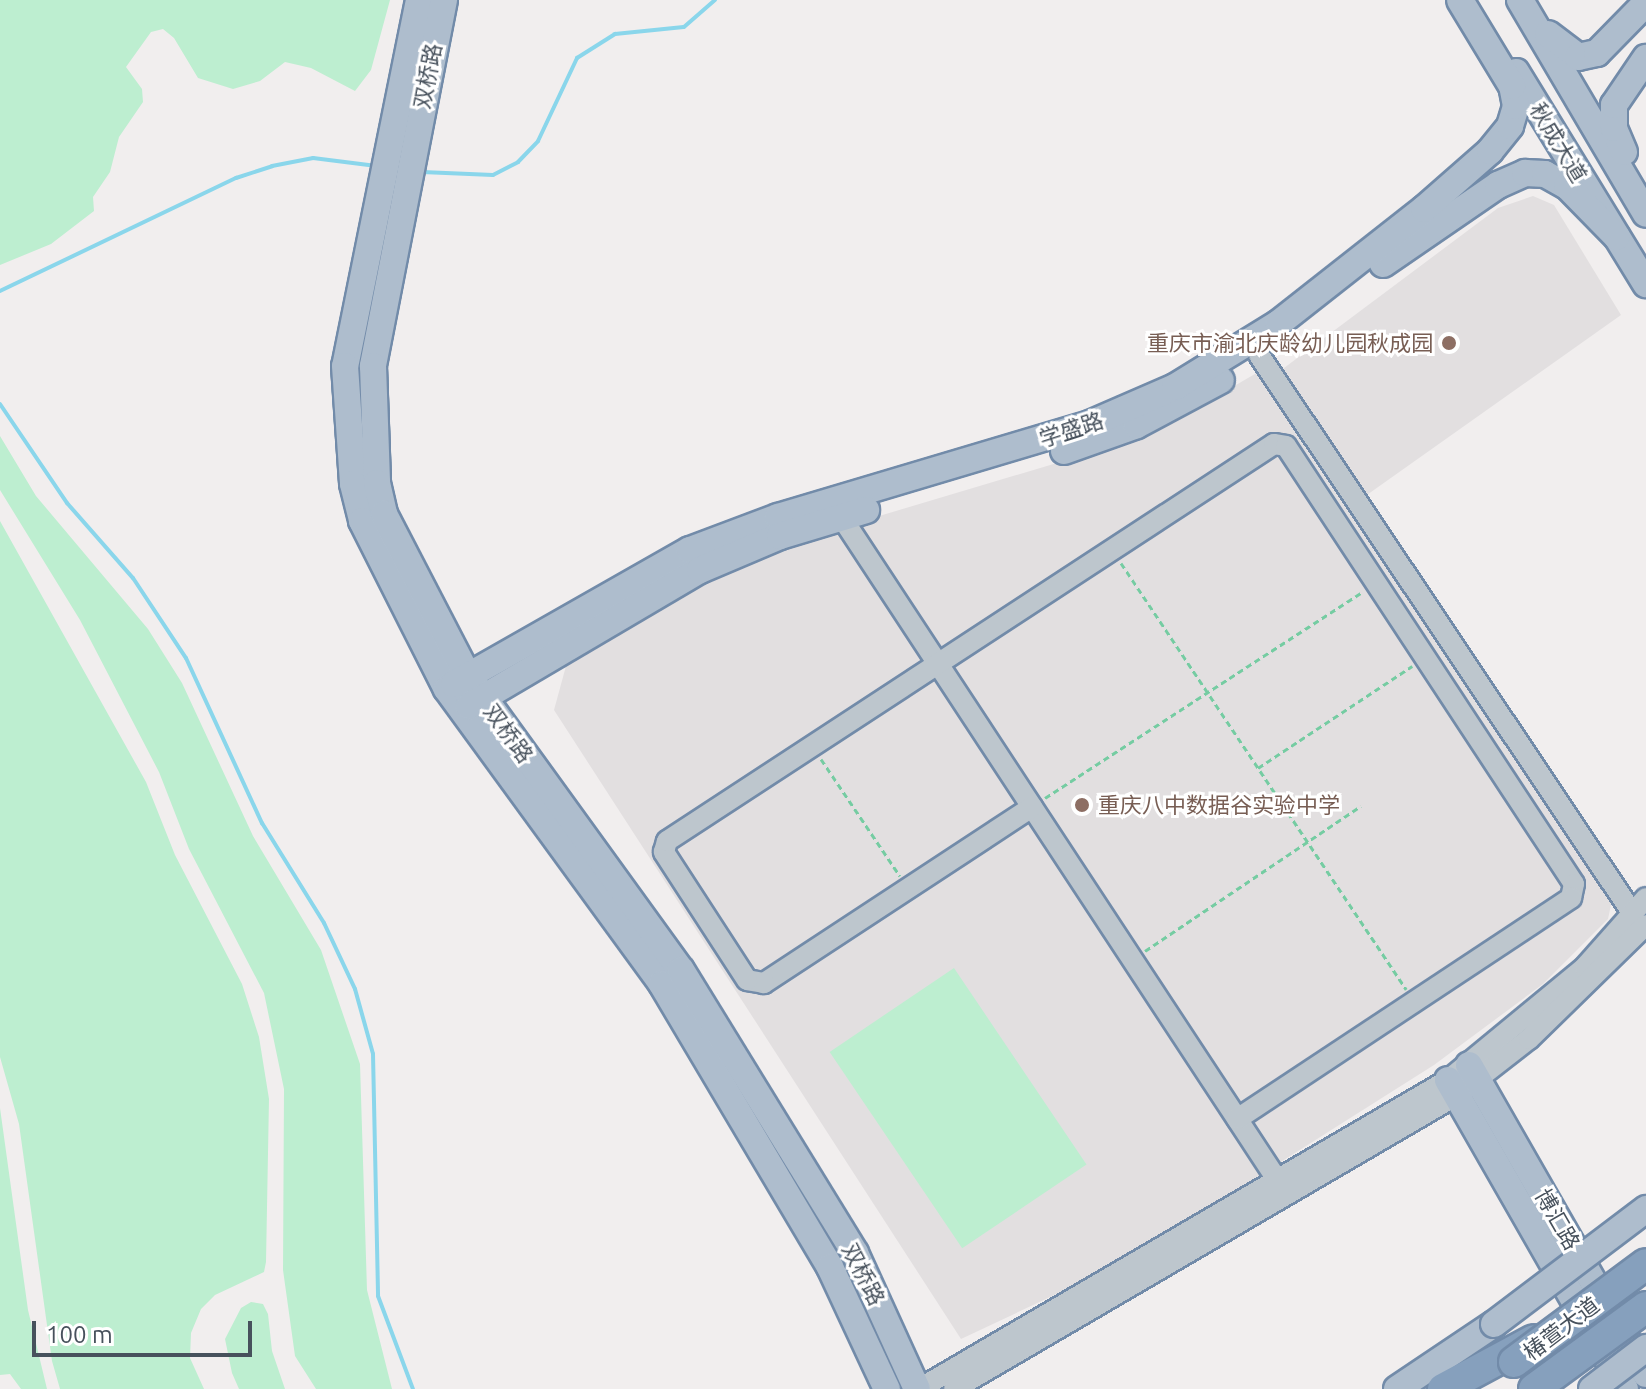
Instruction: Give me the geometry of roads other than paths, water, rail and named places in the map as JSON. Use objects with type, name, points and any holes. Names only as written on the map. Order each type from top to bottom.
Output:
[{"type":"highway","name":"椿萱大道","points":[[1474,1389],[1512,1357],[1565,1325],[1646,1264]]},
{"type":"highway","name":"椿萱大道","points":[[1534,1389],[1646,1307]]},
{"type":"highway","points":[[1551,1389],[1585,1351]]},
{"type":"highway","points":[[1443,1389],[1512,1357]]},
{"type":"main road","name":"双桥路","points":[[419,0],[419,49],[373,366],[377,483],[384,514],[458,682]]},
{"type":"main road","name":"双桥路","points":[[444,0],[419,49],[345,366],[353,484],[362,521],[458,682],[662,984],[830,1267],[887,1389]]},
{"type":"main road","name":"学盛路","points":[[458,682],[690,550],[778,517],[1090,424],[1175,387],[1279,323],[1424,209],[1490,151],[1510,126],[1516,106],[1512,86],[1460,0]]},
{"type":"main road","name":"秋成大道","points":[[1473,0],[1646,284]]},
{"type":"main road","points":[[1525,9],[1569,54],[1587,56],[1617,38],[1646,3]]},
{"type":"main road","name":"秋成大道","points":[[1525,9],[1646,211]]},
{"type":"main road","points":[[1646,58],[1619,93],[1612,115],[1646,211]]},
{"type":"main road","name":"学盛路","points":[[473,704],[700,570],[842,518],[1100,440],[1183,403],[1259,355],[1437,225],[1517,176],[1534,173],[1555,178],[1617,237]]},
{"type":"main road","name":"双桥路","points":[[473,704],[681,970],[855,1253],[918,1389]]},
{"type":"main road","name":"博汇路","points":[[1474,1072],[1646,1374]]},
{"type":"main road","name":"博汇路","points":[[1452,1087],[1625,1389]]},
{"type":"main road","points":[[1397,1389],[1494,1324],[1646,1209]]},
{"type":"main road","points":[[1592,1389],[1646,1348]]},
{"type":"street","points":[[954,1389],[1474,1072],[1601,974],[1642,912],[1259,355]]},
{"type":"street","points":[[1032,807],[764,983],[747,980],[664,852],[667,841],[1274,444],[1286,446],[1574,884],[1571,898],[1237,1119]]},
{"type":"street","points":[[842,518],[1278,1181]]},
{"type":"street","points":[[918,1389],[1278,1181],[1452,1087]]},
{"type":"waterway","points":[[422,172],[493,175],[518,162],[538,141],[577,58],[615,34],[684,27],[715,0]]},
{"type":"waterway","points":[[0,291],[236,178],[272,166],[313,158],[377,166]]},
{"type":"waterway","points":[[0,404],[67,503],[133,578],[186,658],[262,823],[324,923],[355,989],[373,1054],[378,1296],[413,1389]]},
{"type":"place","name":"重庆市渝北庆龄幼儿园秋成园","points":[[1449,343]]},
{"type":"place","name":"重庆八中数据谷实验中学","points":[[1082,805]]}]
